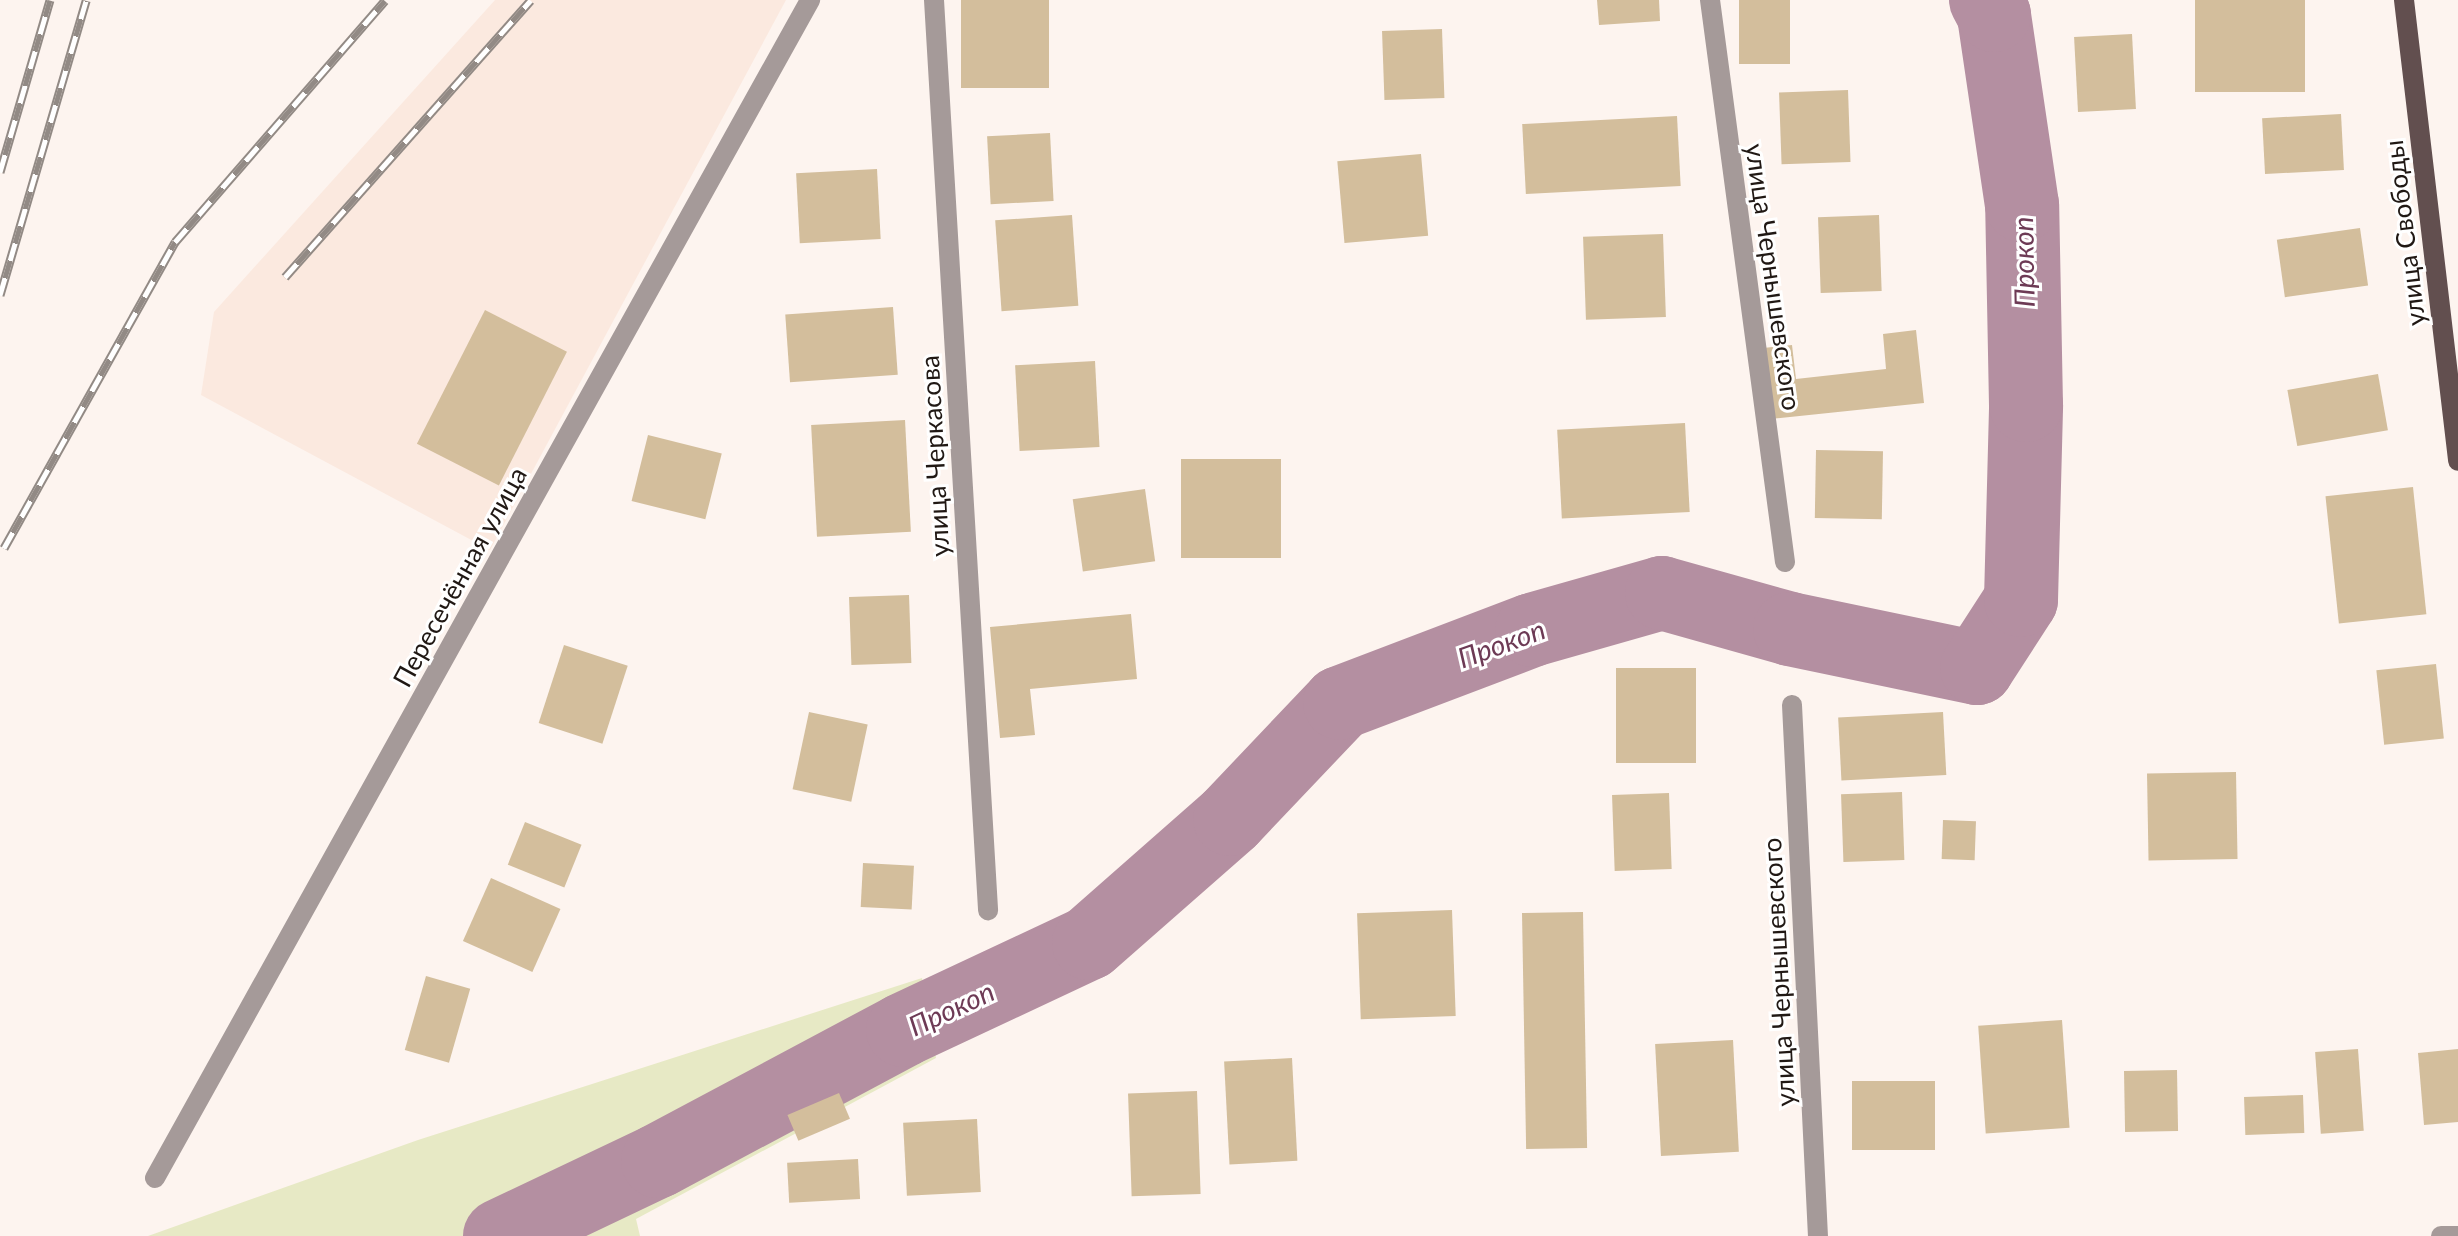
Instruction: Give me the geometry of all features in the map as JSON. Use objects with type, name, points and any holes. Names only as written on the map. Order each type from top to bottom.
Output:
[{"type":"main road","name":"улица Свободы","points":[[2404,0],[2458,461]]},
{"type":"street","name":"Пересечённая улица","points":[[155,1178],[810,0]]},
{"type":"street","name":"улица Черкасова","points":[[934,0],[988,910]]},
{"type":"street","name":"улица Чернышевского","points":[[1710,0],[1785,562]]},
{"type":"street","name":"улица Чернышевского","points":[[1792,705],[1818,1236]]},
{"type":"street","points":[[2441,1236],[2458,1236]]},
{"type":"shaded area","points":[[495,0],[786,0],[490,550],[201,395],[214,312]]},
{"type":"green space","points":[[922,978],[936,1058],[636,1219],[640,1236],[148,1236],[418,1140]]},
{"type":"building","points":[[961,0],[1049,0],[1049,88],[961,88]]},
{"type":"building","points":[[1597,0],[1659,0],[1660,21],[1599,25]]},
{"type":"building","points":[[1739,0],[1790,0],[1790,64],[1739,64]]},
{"type":"building","points":[[2195,0],[2305,0],[2305,92],[2195,92]]},
{"type":"building","points":[[1442,29],[1444,98],[1384,100],[1382,31]]},
{"type":"building","points":[[2132,34],[2136,109],[2078,112],[2074,37]]},
{"type":"building","points":[[1848,90],[1851,162],[1782,164],[1779,92]]},
{"type":"building","points":[[2341,114],[2344,170],[2265,174],[2262,118]]},
{"type":"building","points":[[1677,116],[1681,186],[1526,194],[1522,124]]},
{"type":"building","points":[[1050,133],[1054,201],[991,204],[987,136]]},
{"type":"building","points":[[1421,154],[1428,236],[1344,243],[1337,161]]},
{"type":"building","points":[[877,169],[881,239],[800,243],[796,173]]},
{"type":"building","points":[[1072,215],[1078,306],[1002,311],[995,220]]},
{"type":"building","points":[[1879,215],[1882,291],[1821,293],[1818,217]]},
{"type":"building","points":[[2360,228],[2368,285],[2285,297],[2277,240]]},
{"type":"building","points":[[1663,234],[1666,317],[1586,320],[1583,237]]},
{"type":"building","points":[[893,307],[898,375],[790,382],[785,315]]},
{"type":"building","points":[[485,310],[567,352],[499,485],[417,444]]},
{"type":"building","points":[[1916,330],[1924,403],[1770,419],[1763,348],[1792,345],[1796,379],[1886,369],[1883,334]]},
{"type":"building","points":[[1095,361],[1100,447],[1020,451],[1015,365]]},
{"type":"building","points":[[2378,374],[2388,430],[2297,446],[2287,390]]},
{"type":"building","points":[[905,420],[911,532],[817,537],[811,425]]},
{"type":"building","points":[[1685,423],[1690,512],[1562,519],[1557,430]]},
{"type":"building","points":[[648,435],[722,453],[705,519],[632,501]]},
{"type":"building","points":[[1816,450],[1883,451],[1882,519],[1815,518]]},
{"type":"building","points":[[1181,459],[1281,459],[1281,558],[1181,558]]},
{"type":"building","points":[[2413,487],[2426,614],[2339,623],[2325,496]]},
{"type":"building","points":[[1145,489],[1155,561],[1083,571],[1073,499]]},
{"type":"building","points":[[909,595],[911,663],[851,665],[849,597]]},
{"type":"building","points":[[1131,614],[1137,679],[1030,689],[1035,735],[1000,738],[990,627]]},
{"type":"building","points":[[564,645],[628,666],[602,744],[539,723]]},
{"type":"building","points":[[2436,664],[2444,739],[2384,745],[2376,670]]},
{"type":"building","points":[[1616,668],[1696,668],[1696,763],[1616,763]]},
{"type":"building","points":[[809,712],[868,724],[851,802],[793,789]]},
{"type":"building","points":[[1943,712],[1946,775],[1841,780],[1838,717]]},
{"type":"building","points":[[2236,772],[2238,859],[2149,861],[2147,774]]},
{"type":"building","points":[[1902,792],[1904,860],[1843,862],[1841,794]]},
{"type":"building","points":[[1669,793],[1672,869],[1615,871],[1612,795]]},
{"type":"building","points":[[1943,820],[1976,821],[1975,860],[1942,859]]},
{"type":"building","points":[[525,822],[582,845],[564,888],[508,865]]},
{"type":"building","points":[[863,863],[914,866],[912,910],[861,907]]},
{"type":"building","points":[[491,878],[560,909],[532,972],[463,941]]},
{"type":"building","points":[[1452,910],[1456,1016],[1361,1019],[1357,913]]},
{"type":"building","points":[[1583,912],[1587,1148],[1526,1149],[1522,913]]},
{"type":"building","points":[[426,976],[470,989],[449,1063],[405,1050]]},
{"type":"building","points":[[2062,1020],[2070,1128],[1986,1134],[1978,1026]]},
{"type":"building","points":[[1733,1040],[1739,1152],[1661,1156],[1655,1044]]},
{"type":"building","points":[[2358,1049],[2364,1131],[2321,1134],[2315,1052]]},
{"type":"building","points":[[2458,1049],[2458,1122],[2424,1125],[2418,1053]]},
{"type":"building","points":[[1292,1058],[1297,1161],[1229,1164],[1224,1062]]},
{"type":"building","points":[[2177,1070],[2178,1131],[2125,1132],[2124,1071]]},
{"type":"building","points":[[1852,1081],[1935,1081],[1935,1150],[1852,1150]]},
{"type":"building","points":[[1197,1091],[1201,1194],[1132,1196],[1128,1093]]},
{"type":"building","points":[[839,1093],[850,1119],[798,1141],[787,1115]]},
{"type":"building","points":[[2303,1095],[2304,1133],[2245,1135],[2244,1097]]},
{"type":"building","points":[[977,1119],[981,1192],[907,1196],[903,1123]]},
{"type":"building","points":[[858,1159],[860,1199],[789,1203],[787,1163]]},
{"type":"waterway","name":"Прокоп","points":[[500,1236],[658,1161],[903,1030],[1089,943],[1230,819],[1340,703],[1532,630],[1662,593],[1790,629],[1977,668],[2021,600],[2026,405],[2022,205],[1994,15],[1986,0]]},
{"type":"railway","points":[[0,172],[50,0]]},
{"type":"railway","points":[[0,295],[86,0]]},
{"type":"railway","points":[[4,548],[175,242],[385,0]]},
{"type":"railway","points":[[285,277],[531,0]]}]
